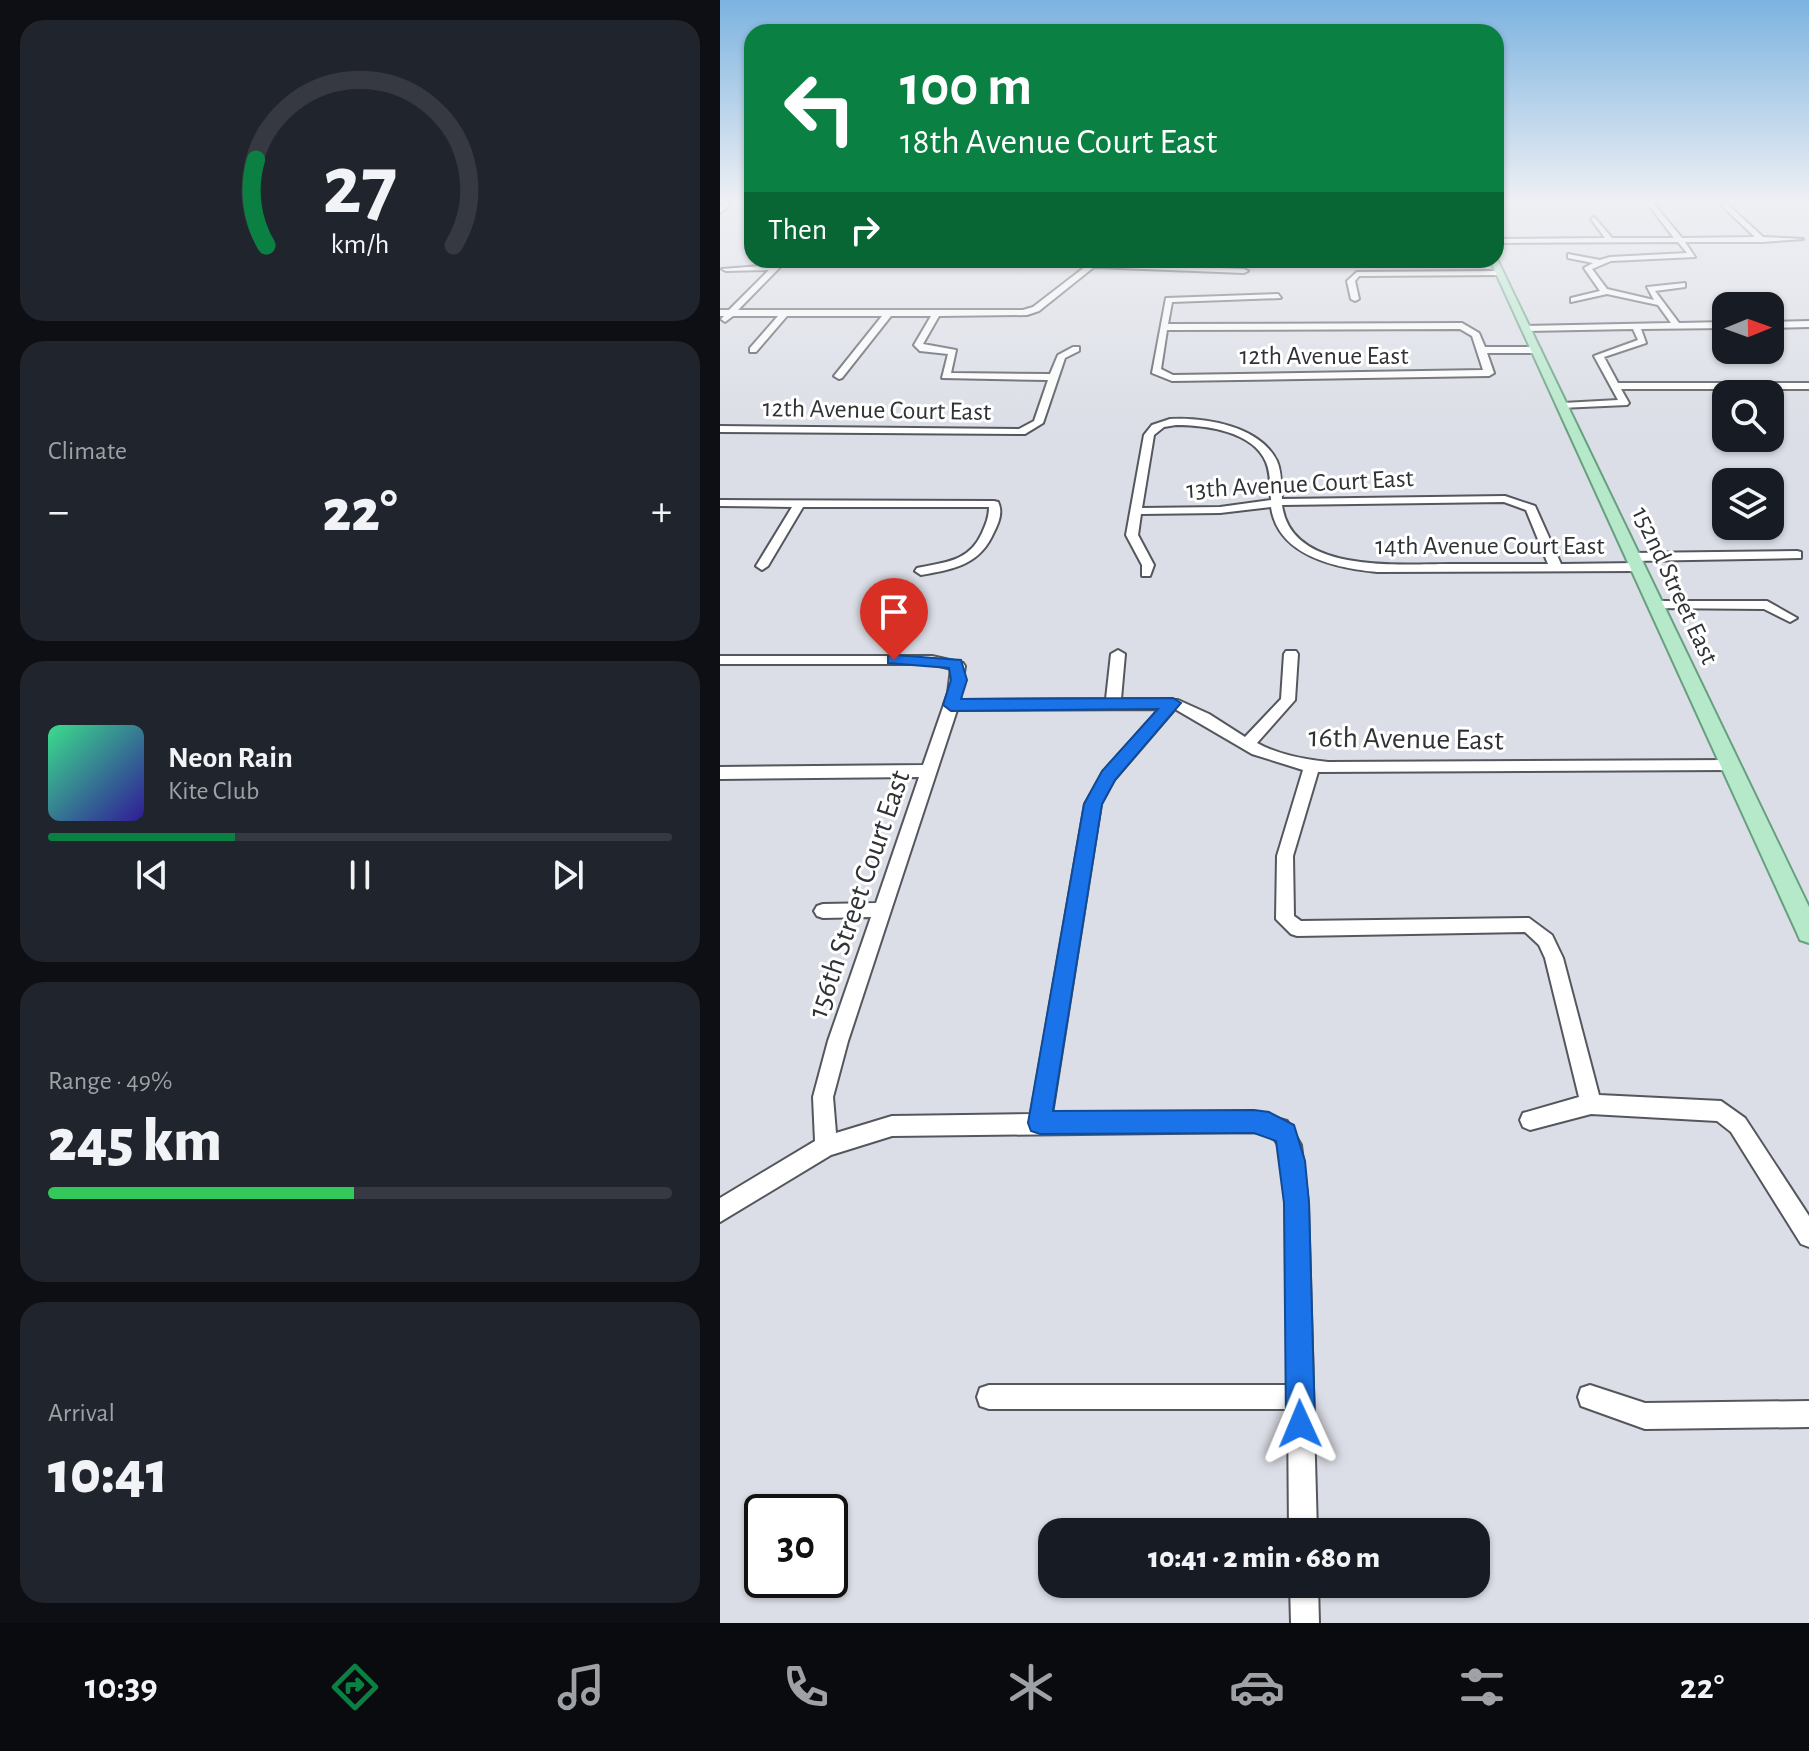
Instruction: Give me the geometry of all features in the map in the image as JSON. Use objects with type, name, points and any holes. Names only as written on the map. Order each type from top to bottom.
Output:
[{"type":"main road","name":"152nd Street East","points":[[1504,279],[1809,933]]},
{"type":"street","points":[[720,324],[724,314],[763,279]]},
{"type":"street","points":[[724,314],[887,315],[1031,311],[1073,279]]},
{"type":"street","points":[[1353,279],[1355,299]]},
{"type":"street","points":[[1596,279],[1606,292]]},
{"type":"street","points":[[1677,326],[1658,303],[1651,287],[1682,285]]},
{"type":"street","points":[[1574,300],[1606,292],[1658,303]]},
{"type":"street","points":[[1278,296],[1173,298],[1168,303],[1164,327],[1467,328],[1476,335],[1481,350],[1537,350]]},
{"type":"street","points":[[936,314],[918,345],[921,349],[953,352],[945,376],[1054,377],[1061,357],[1076,349]]},
{"type":"street","points":[[753,350],[783,315]]},
{"type":"street","points":[[839,376],[887,315]]},
{"type":"street","points":[[1784,325],[1809,324]]},
{"type":"street","points":[[1527,328],[1712,325]]},
{"type":"street","name":"12th Avenue East","points":[[1164,327],[1156,369],[1162,376],[1487,375],[1481,350]]},
{"type":"street","points":[[1563,406],[1620,405],[1623,399],[1599,355],[1643,341],[1636,327]]},
{"type":"street","name":"12th Avenue Court East","points":[[720,429],[1013,432],[1038,423],[1054,377]]},
{"type":"street","points":[[1616,386],[1809,386]]},
{"type":"street","points":[[1146,573],[1148,565],[1132,535],[1149,435],[1159,425],[1208,425],[1252,440],[1273,462],[1276,503]]},
{"type":"street","name":"13th Avenue Court East","points":[[1136,511],[1220,510],[1298,500],[1514,500],[1531,508],[1556,567]]},
{"type":"street","points":[[720,503],[994,504],[995,515],[980,552],[963,562],[921,571]]},
{"type":"street","points":[[762,566],[800,503]]},
{"type":"street","name":"14th Avenue Court East","points":[[1276,503],[1279,521],[1291,537],[1317,554],[1377,568],[1556,567],[1797,555]]},
{"type":"street","points":[[1656,605],[1760,604],[1770,606],[1790,618]]},
{"type":"street","points":[[1113,703],[1118,654]]},
{"type":"street","points":[[1247,744],[1288,700],[1291,654]]},
{"type":"street","name":"156th Street Court East","points":[[720,660],[932,660],[956,663],[959,680],[823,1097],[826,1146]]},
{"type":"street","points":[[1040,1123],[1093,804],[1108,776],[1173,703]]},
{"type":"street","name":"16th Avenue East","points":[[951,705],[1173,703],[1200,714],[1247,744],[1287,761],[1312,766],[1354,769],[1730,764]]},
{"type":"street","points":[[1312,766],[1285,856],[1283,914],[1290,925],[1297,929],[1529,925],[1546,940],[1554,958],[1591,1104]]},
{"type":"street","points":[[720,773],[929,771]]},
{"type":"street","points":[[823,911],[884,910]]},
{"type":"street","points":[[1530,1120],[1591,1104],[1706,1108],[1729,1116],[1809,1236]]},
{"type":"street","points":[[720,1211],[826,1146],[892,1126],[1269,1124],[1285,1133],[1293,1161],[1297,1203],[1303,1518]]},
{"type":"street","points":[[989,1397],[1300,1397]]},
{"type":"street","points":[[1590,1397],[1645,1416],[1809,1414]]},
{"type":"street","points":[[1304,1598],[1305,1623]]},
{"type":"route","points":[[894,660],[944,660],[956,663],[959,680],[951,705],[1173,703],[1108,776],[1093,804],[1087,823],[1040,1123],[1254,1122],[1269,1124],[1285,1133],[1293,1161],[1297,1203],[1300,1424]]}]
